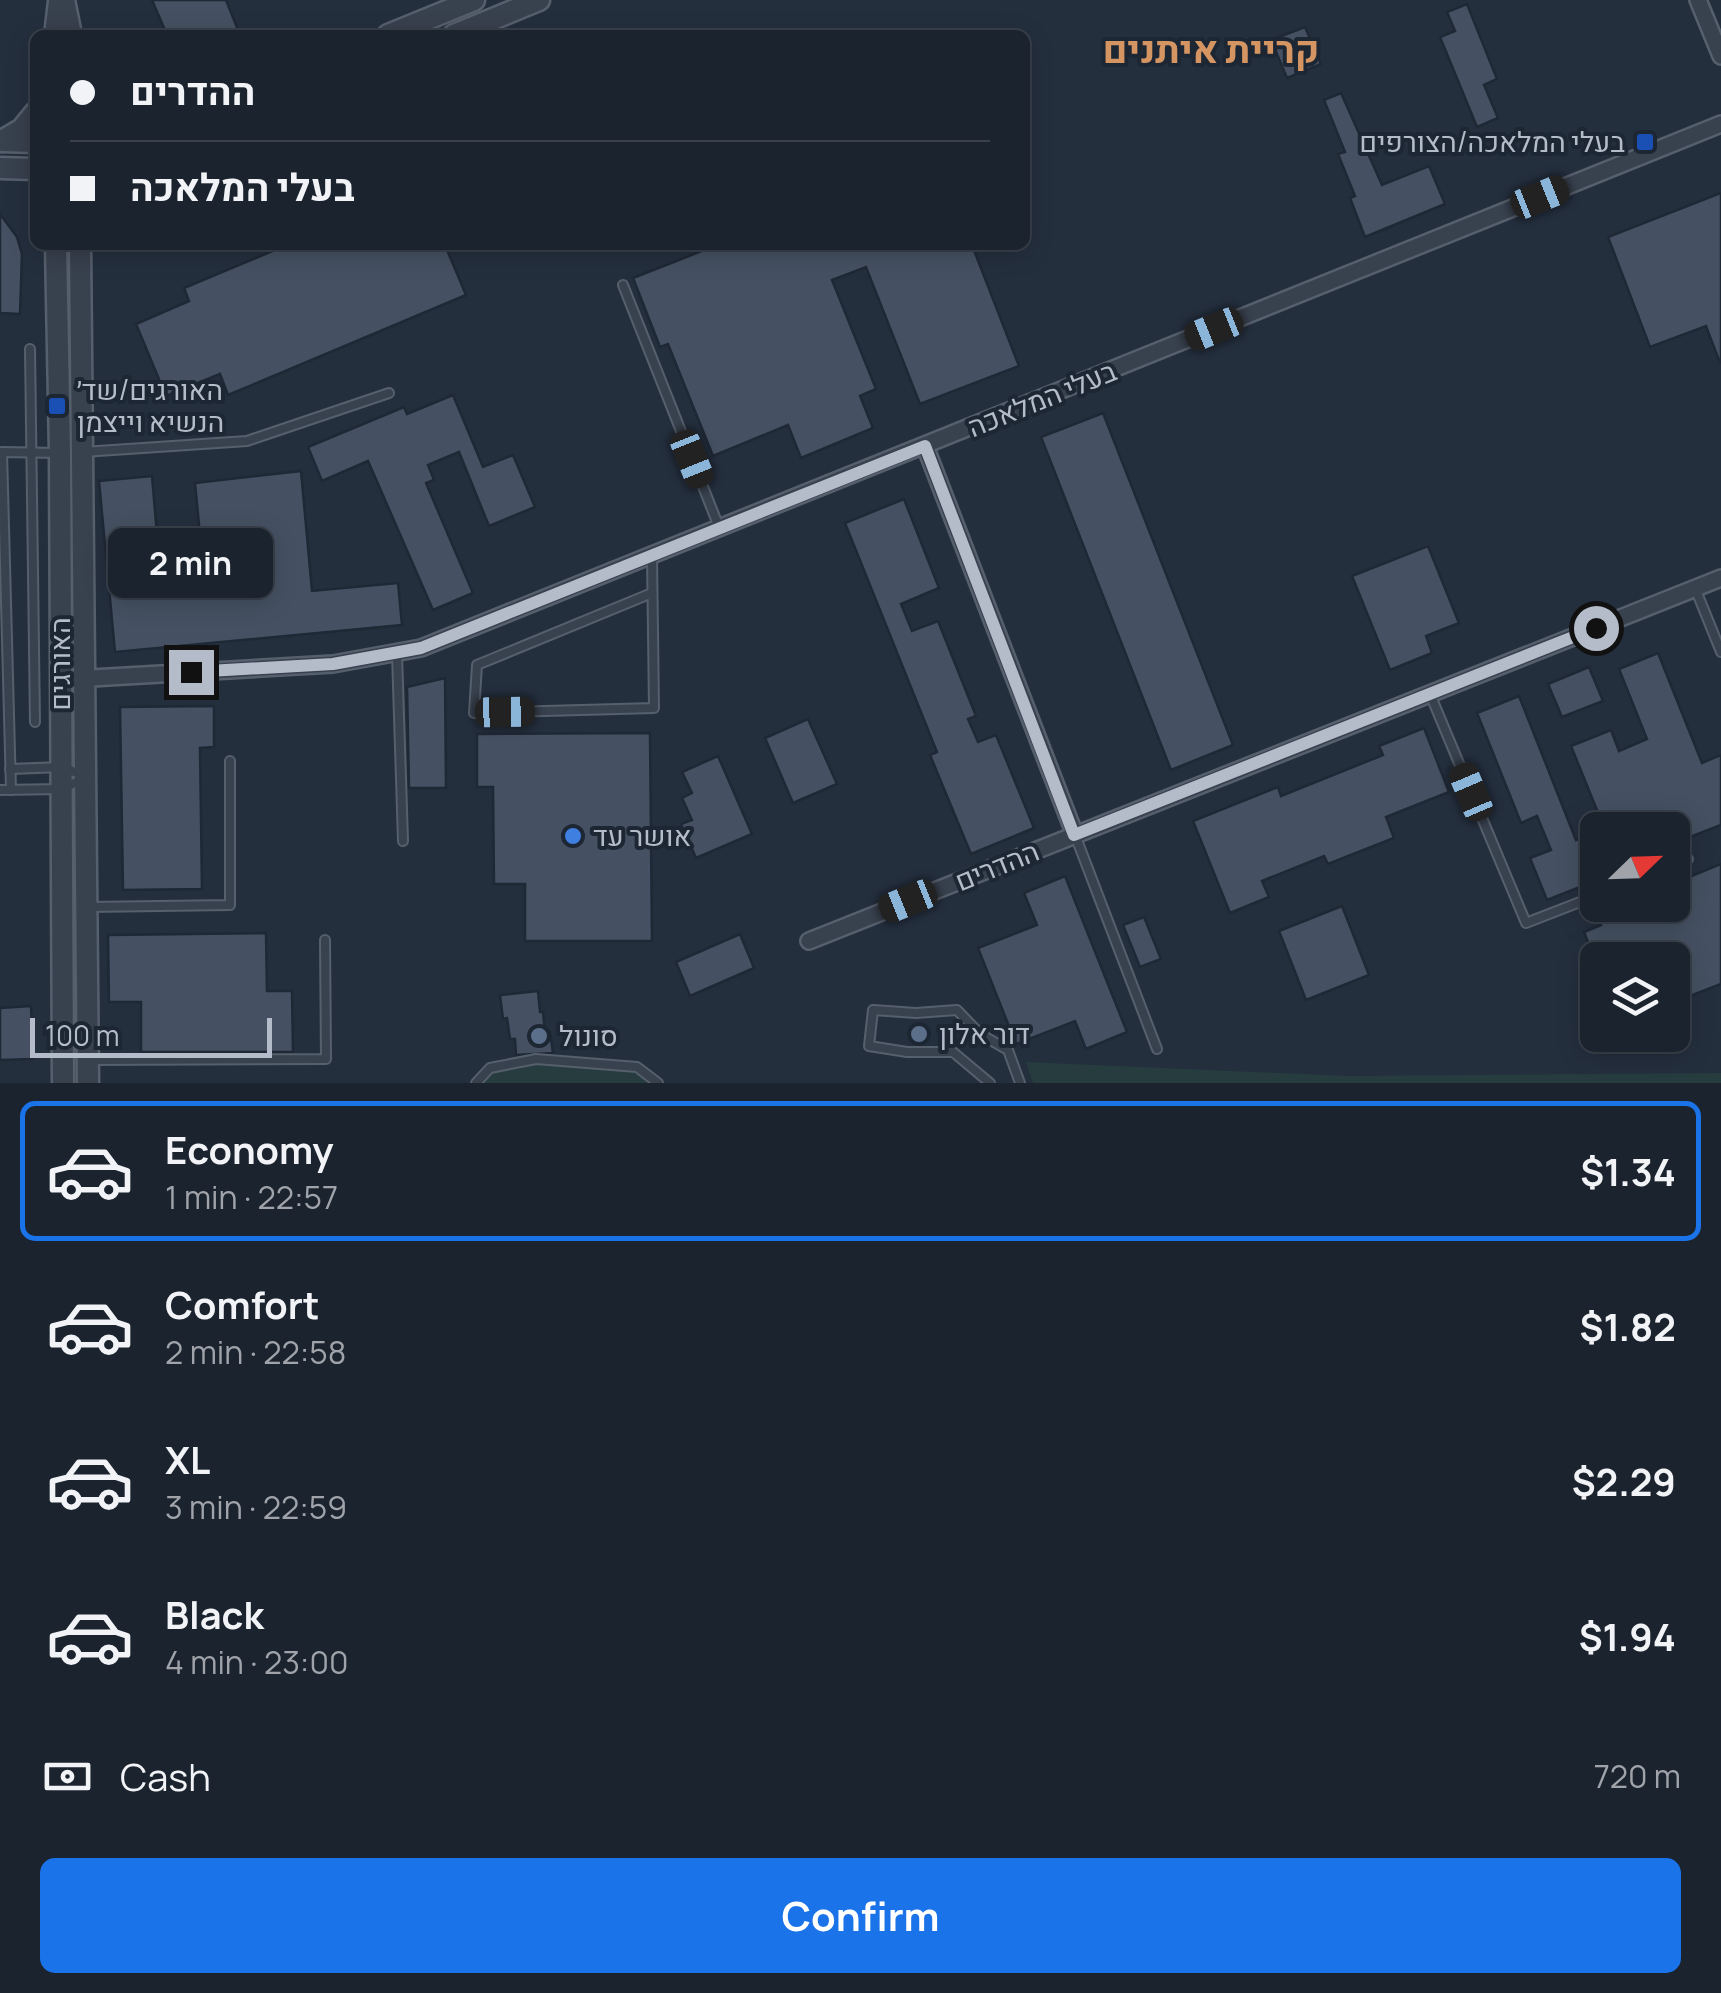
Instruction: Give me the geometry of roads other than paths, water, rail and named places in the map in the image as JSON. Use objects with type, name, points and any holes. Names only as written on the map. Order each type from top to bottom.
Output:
[{"type":"street","points":[[56,30],[62,0]]},
{"type":"street","points":[[62,0],[70,30]]},
{"type":"street","points":[[400,30],[474,0]]},
{"type":"street","points":[[466,30],[540,0]]},
{"type":"street","points":[[1698,0],[1721,56]]},
{"type":"street","points":[[1,141],[30,119]]},
{"type":"street","name":"בעלי המלאכה","points":[[60,679],[333,664],[397,654],[458,635],[1721,124]]},
{"type":"street","points":[[1,141],[30,142]]},
{"type":"street","name":"האורגים","points":[[56,250],[85,678],[88,1083]]},
{"type":"street","name":"האורגים","points":[[63,1083],[60,679],[80,250]]},
{"type":"street","name":"ההדרים","points":[[925,446],[1074,835]]},
{"type":"street","name":"ההדרים","points":[[809,941],[1721,578]]},
{"type":"lane","points":[[623,284],[720,529]]},
{"type":"lane","points":[[30,350],[36,722]]},
{"type":"lane","points":[[11,790],[4,724],[2,452],[70,452],[247,441],[389,393]]},
{"type":"lane","points":[[652,556],[654,708],[474,713],[477,665],[652,592]]},
{"type":"lane","points":[[1695,588],[1721,652]]},
{"type":"lane","points":[[397,654],[402,841]]},
{"type":"lane","points":[[1430,694],[1526,924],[1580,902]]},
{"type":"lane","points":[[88,907],[230,905],[230,761]]},
{"type":"lane","points":[[10,768],[62,767],[86,777]]},
{"type":"lane","points":[[0,790],[62,789],[86,777]]},
{"type":"lane","points":[[1074,835],[1157,1049]]},
{"type":"lane","points":[[88,1060],[326,1059],[324,940]]},
{"type":"lane","points":[[990,1083],[952,1052],[907,1052],[869,1046],[873,1010],[957,1010],[980,1034],[1008,1050],[1020,1083]]},
{"type":"lane","points":[[476,1083],[490,1068],[536,1059],[637,1067],[658,1083]]},
{"type":"place","name":"בעלי המלאכה/הצורפים","points":[[1645,142]]},
{"type":"place","name":"האורגים/שד׳ הנשיא וייצמן","points":[[57,406]]},
{"type":"place","name":"אושר עד","points":[[573,836]]},
{"type":"place","name":"דור אלון","points":[[919,1034]]},
{"type":"place","name":"סונול","points":[[539,1036]]},
{"type":"district","name":"קריית איתנים","points":[[1211,50]]}]
